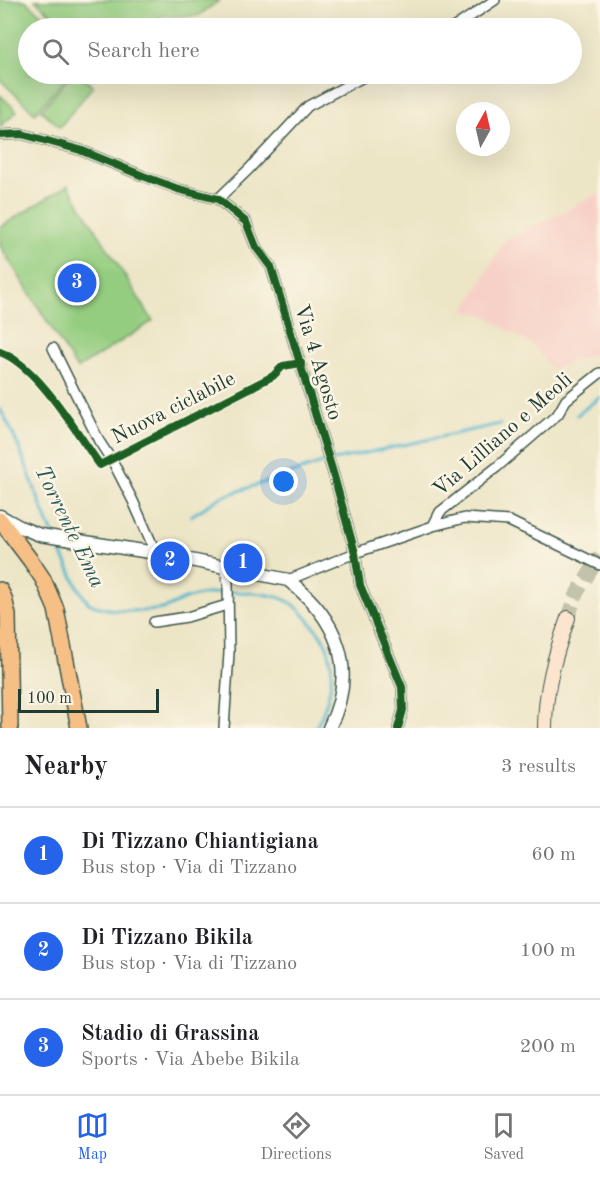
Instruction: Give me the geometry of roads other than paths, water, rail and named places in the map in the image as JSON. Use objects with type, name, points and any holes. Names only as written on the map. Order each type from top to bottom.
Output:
[{"type":"main road","points":[[0,518],[37,570],[56,609],[80,728]]},
{"type":"main road","points":[[0,590],[8,615],[10,728]]},
{"type":"main road","points":[[545,728],[545,702],[554,659],[568,618]]},
{"type":"street","points":[[468,18],[495,0]]},
{"type":"street","points":[[0,135],[22,134],[80,150],[152,180],[218,199],[308,106],[350,84]]},
{"type":"street","name":"Via 4 Agosto","points":[[218,199],[246,222],[256,247],[272,267],[334,476],[355,553],[360,585],[402,687],[403,710],[398,728]]},
{"type":"street","points":[[53,348],[99,441],[133,501],[156,554]]},
{"type":"street","name":"Via Lilliano e Meoli","points":[[433,526],[440,512],[549,422],[558,414],[566,400],[600,373]]},
{"type":"street","points":[[0,518],[40,535],[225,566],[288,580],[304,592],[326,619],[336,636],[341,653],[343,677],[338,710],[329,728]]},
{"type":"street","points":[[288,580],[355,553],[433,526],[465,518],[509,521],[600,565]]},
{"type":"street","points":[[224,728],[229,653],[228,582],[225,566]]},
{"type":"street","points":[[154,622],[187,617],[227,603]]},
{"type":"waterway","points":[[577,415],[600,397]]},
{"type":"waterway","name":"Torrente Ema","points":[[0,409],[15,439],[53,534]]},
{"type":"waterway","points":[[334,460],[500,424]]},
{"type":"waterway","points":[[191,516],[221,497],[325,462]]},
{"type":"waterway","name":"Torrente Ema","points":[[57,542],[81,593],[89,603],[99,607],[127,611],[157,610],[192,597],[230,592],[273,596],[294,605],[316,629],[329,652],[330,690],[316,728]]},
{"type":"tunnel","points":[[568,618],[577,593],[600,556]]},
{"type":"place","name":"Stadio di Grassina","points":[[77,283]]},
{"type":"place","name":"Di Tizzano Bikila","points":[[170,561]]},
{"type":"place","name":"Di Tizzano Chiantigiana","points":[[243,563]]}]
